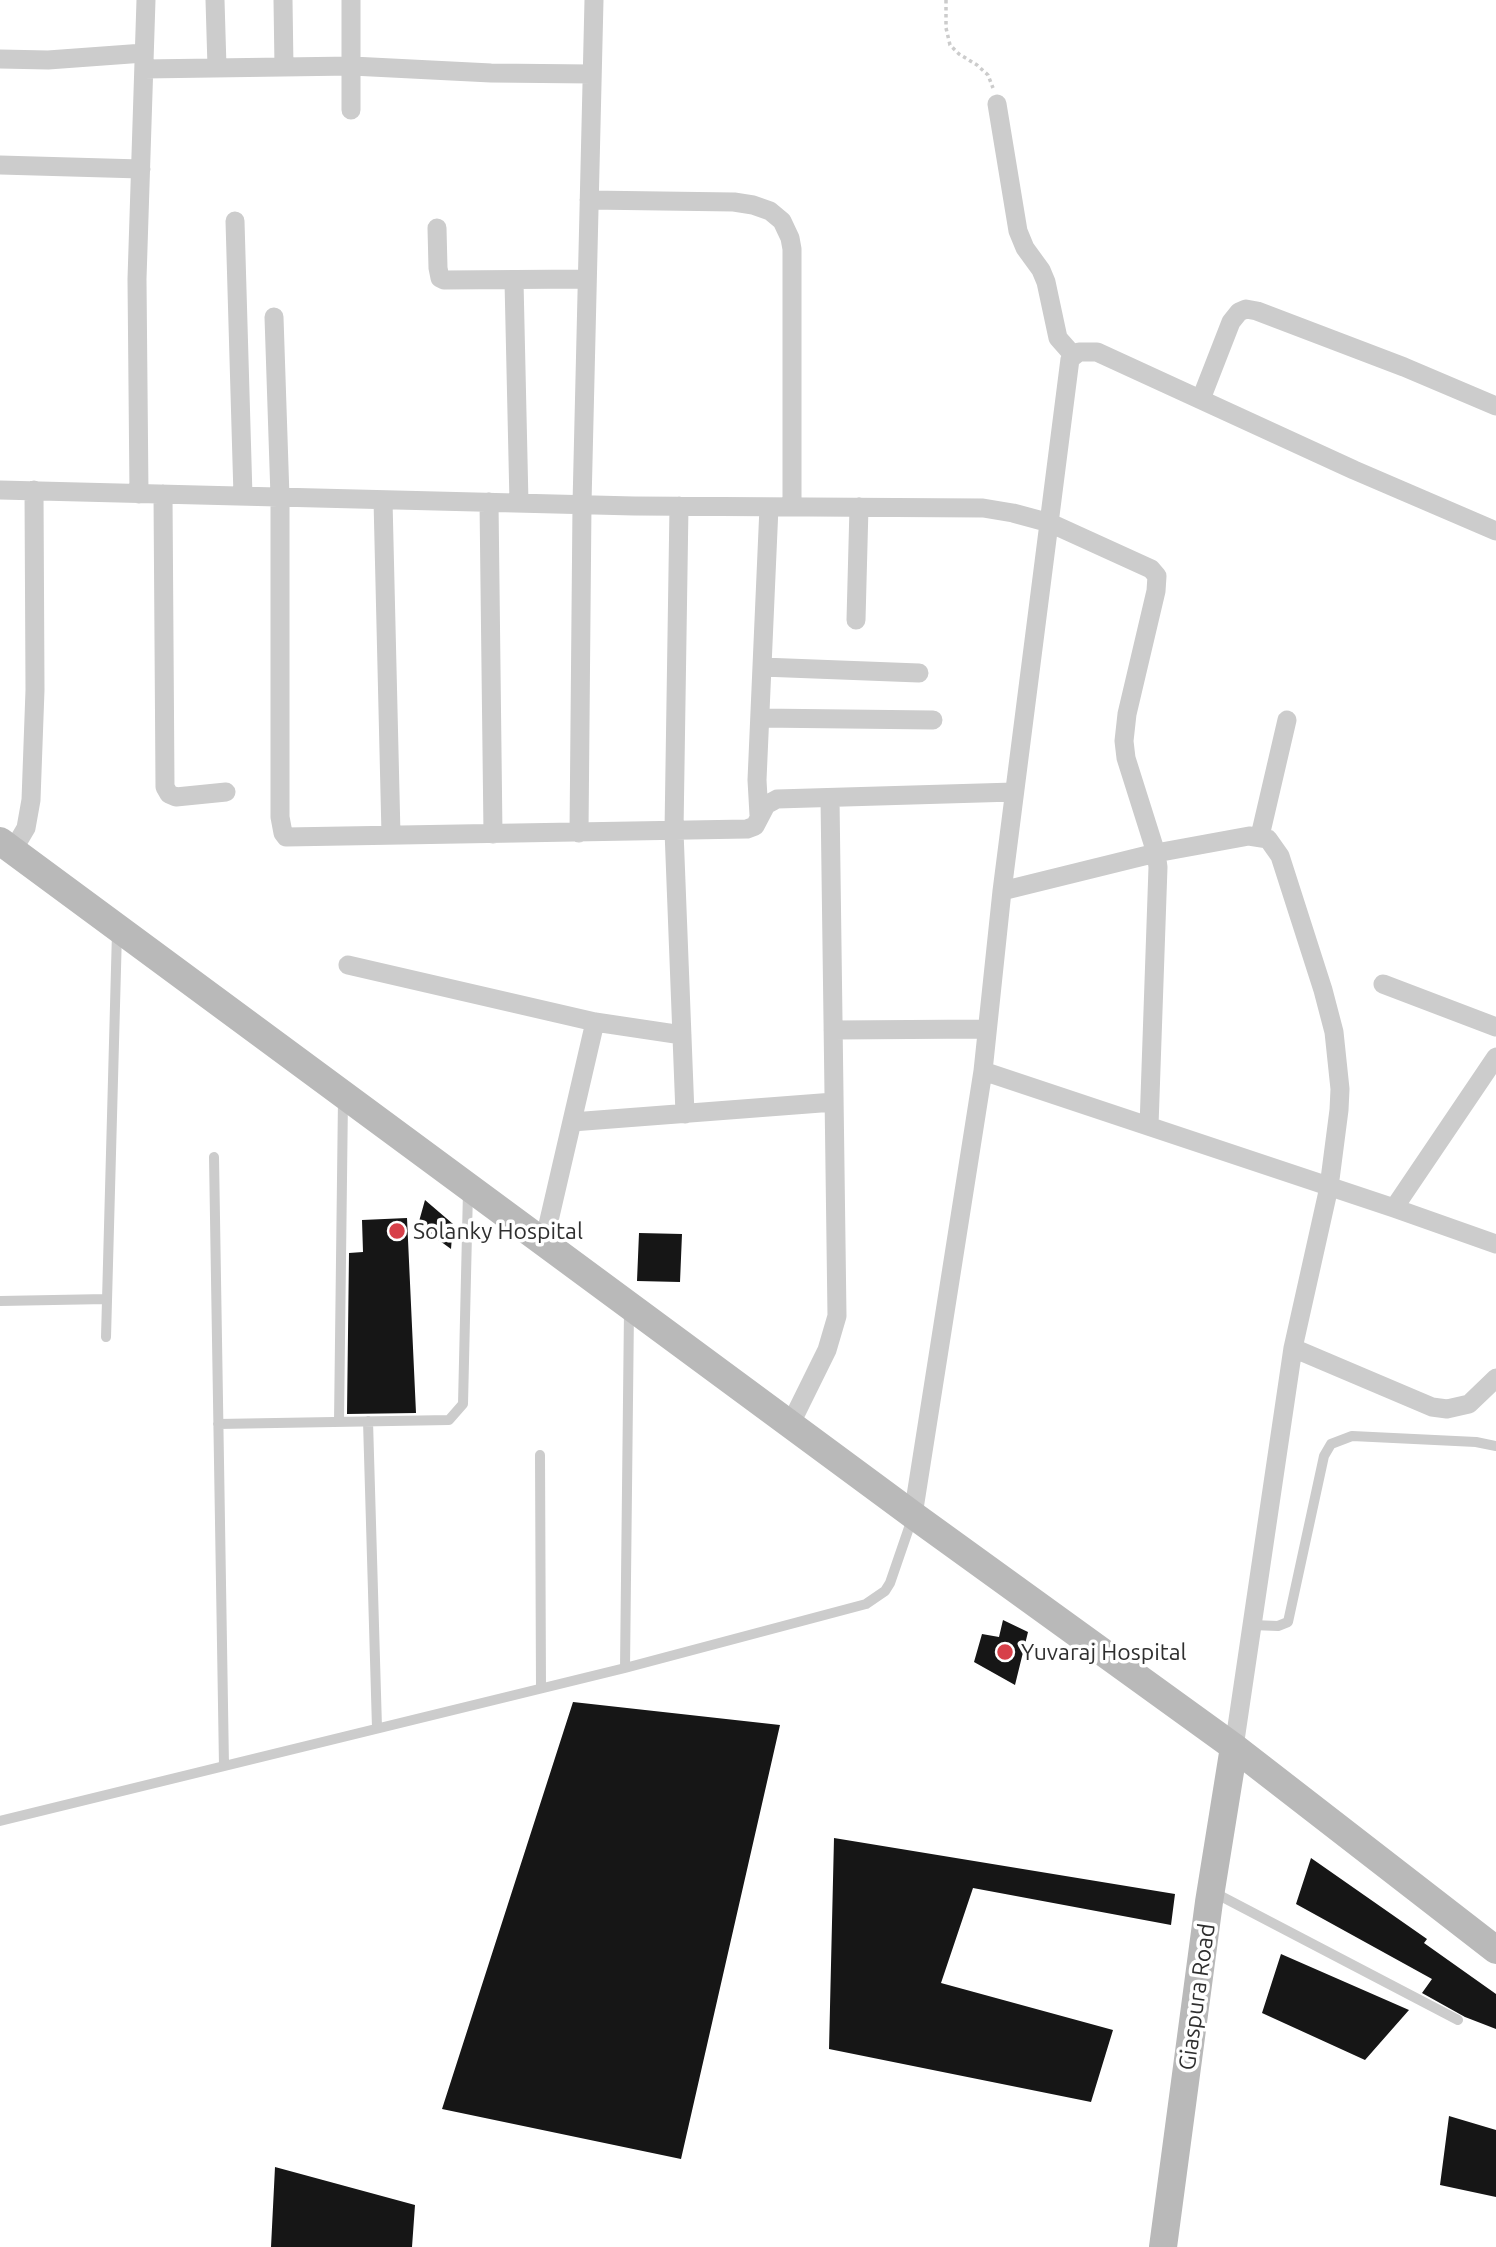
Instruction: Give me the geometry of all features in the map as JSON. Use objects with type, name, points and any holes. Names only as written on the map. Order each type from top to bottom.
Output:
[{"type":"street","points":[[139,494],[137,279],[146,0]]},
{"type":"street","points":[[215,0],[217,67]]},
{"type":"street","points":[[284,0],[284,67]]},
{"type":"street","points":[[351,0],[351,110]]},
{"type":"street","points":[[579,833],[582,504],[594,0]]},
{"type":"street","points":[[0,59],[144,62],[217,67],[352,66],[592,74]]},
{"type":"street","points":[[997,104],[1018,231],[1046,282],[1058,338],[1073,355]]},
{"type":"street","points":[[0,165],[141,169]]},
{"type":"street","points":[[589,200],[734,202],[769,211],[782,221],[792,249],[792,507]]},
{"type":"street","points":[[235,221],[243,496]]},
{"type":"street","points":[[437,228],[440,278],[449,281],[587,279]]},
{"type":"street","points":[[514,281],[519,503]]},
{"type":"street","points":[[1201,399],[1231,322],[1238,312],[1246,309],[1404,367],[1496,406]]},
{"type":"street","points":[[274,317],[280,497],[280,817],[283,833],[292,838],[747,830],[755,826],[766,805],[777,799],[1014,792]]},
{"type":"street","points":[[1073,355],[1085,351],[1097,352],[1354,470],[1496,531]]},
{"type":"street","points":[[913,1515],[983,1071],[1014,792],[1068,370],[1073,355]]},
{"type":"street","points":[[0,489],[519,503],[997,509],[1049,523],[1151,569],[1157,576],[1156,591],[1127,714],[1124,741],[1126,758],[1156,853],[1158,881],[1149,1126]]},
{"type":"street","points":[[34,490],[35,690],[31,800],[26,828],[6,846],[790,1425],[1234,1747],[1496,1950]]},
{"type":"street","points":[[163,494],[165,787],[169,794],[176,797],[226,792]]},
{"type":"street","points":[[383,500],[391,835]]},
{"type":"street","points":[[489,502],[493,834]]},
{"type":"street","points":[[679,506],[674,831],[685,1114]]},
{"type":"street","points":[[759,815],[757,780],[769,507]]},
{"type":"street","points":[[856,620],[859,507]]},
{"type":"street","points":[[762,667],[919,673]]},
{"type":"street","points":[[760,718],[933,720]]},
{"type":"street","points":[[1260,836],[1287,720]]},
{"type":"street","points":[[790,1425],[827,1350],[837,1316],[830,798]]},
{"type":"street","points":[[1002,891],[1156,853],[1248,836],[1268,839],[1280,856],[1334,1032],[1340,1089],[1329,1187],[1293,1348],[1234,1747]]},
{"type":"street","points":[[348,965],[595,1022],[682,1035]]},
{"type":"street","points":[[1383,984],[1496,1027]]},
{"type":"street","points":[[544,1242],[595,1022]]},
{"type":"street","points":[[833,1030],[986,1029]]},
{"type":"street","points":[[1394,1208],[1496,1057]]},
{"type":"street","points":[[983,1071],[1496,1244]]},
{"type":"street","points":[[572,1122],[834,1102]]},
{"type":"street","points":[[1293,1348],[1432,1407],[1447,1409],[1469,1404],[1496,1378]]},
{"type":"street","name":"Giaspura Road","points":[[1163,2247],[1234,1747]]},
{"type":"lane","points":[[106,1337],[117,928]]},
{"type":"lane","points":[[339,1422],[343,1094]]},
{"type":"lane","points":[[214,1157],[224,1766]]},
{"type":"lane","points":[[218,1424],[449,1420],[463,1404],[468,1187]]},
{"type":"lane","points":[[0,1301],[107,1299]]},
{"type":"lane","points":[[625,1668],[629,1306]]},
{"type":"lane","points":[[368,1421],[377,1728]]},
{"type":"lane","points":[[1252,1625],[1278,1626],[1288,1622],[1324,1456],[1331,1444],[1352,1437],[1476,1442],[1496,1446]]},
{"type":"lane","points":[[540,1455],[541,1688]]},
{"type":"lane","points":[[0,1821],[625,1668],[866,1604],[885,1591],[890,1583],[913,1515]]},
{"type":"lane","points":[[1212,1891],[1458,2020]]},
{"type":"lane","points":[[1163,2247],[1170,2247]]},
{"type":"path","points":[[946,0],[946,28],[950,45],[988,75],[997,104]]},
{"type":"building","points":[[425,1200],[453,1224],[451,1249],[418,1225]]},
{"type":"building","points":[[407,1218],[416,1413],[347,1414],[349,1253],[363,1252],[362,1220]]},
{"type":"building","points":[[639,1233],[682,1234],[680,1282],[637,1281]]},
{"type":"building","points":[[1003,1620],[1028,1632],[1015,1685],[974,1662],[982,1634],[999,1637]]},
{"type":"building","points":[[573,1702],[780,1725],[681,2159],[442,2109]]},
{"type":"building","points":[[834,1838],[1175,1894],[1171,1925],[973,1888],[941,1983],[1113,2030],[1091,2102],[829,2049]]},
{"type":"building","points":[[1311,1858],[1427,1939],[1424,1943],[1496,1994],[1496,2029],[1465,2017],[1422,1993],[1432,1979],[1296,1904]]},
{"type":"building","points":[[1281,1954],[1409,2010],[1365,2060],[1262,2013]]},
{"type":"building","points":[[1449,2116],[1496,2130],[1496,2197],[1440,2185]]},
{"type":"building","points":[[275,2167],[415,2205],[412,2247],[271,2247]]},
{"type":"place","name":"Solanky Hospital","points":[[397,1231]]},
{"type":"place","name":"Yuvaraj Hospital","points":[[1005,1652]]}]
